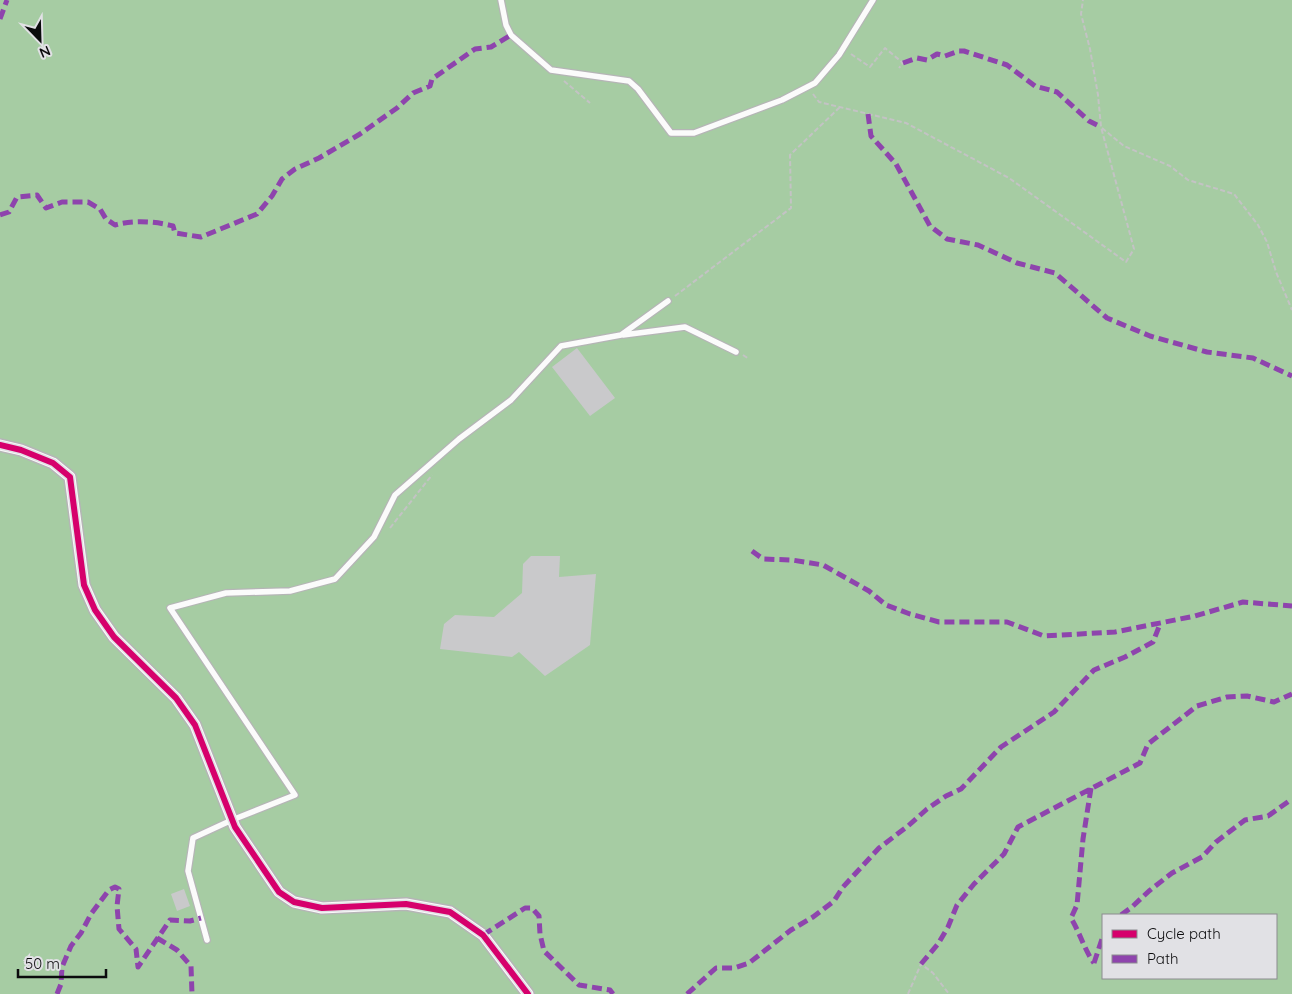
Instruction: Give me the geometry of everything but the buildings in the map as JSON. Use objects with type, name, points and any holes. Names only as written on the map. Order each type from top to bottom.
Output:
[{"type":"street","points":[[0,445],[21,450],[53,463],[70,477],[84,585],[95,610],[114,637],[176,698],[195,725],[235,827],[279,892],[294,902],[322,908],[406,904],[450,912],[483,935],[528,994]]},
{"type":"lane","points":[[501,0],[510,35],[551,70],[629,81],[638,89],[671,132],[694,133],[782,100],[815,83],[842,49],[873,0]]},
{"type":"lane","points":[[621,335],[668,301]]},
{"type":"lane","points":[[207,940],[188,871],[194,838],[232,820],[295,795],[170,608],[226,593],[290,591],[335,579],[374,537],[395,495],[459,439],[511,400],[561,346],[621,335],[686,327],[736,352]]},
{"type":"path","points":[[808,87],[819,102],[906,122],[1009,178],[1126,262],[1134,249],[1101,127],[1090,49],[1081,14],[1083,0]]},
{"type":"path","points":[[842,49],[870,67],[885,48],[903,63],[900,68]]},
{"type":"path","points":[[551,70],[590,104]]},
{"type":"path","points":[[668,301],[791,208],[790,155],[840,107]]},
{"type":"path","points":[[1101,127],[1124,146],[1170,166],[1188,180],[1234,194],[1258,224],[1267,242],[1276,272],[1292,310]]},
{"type":"path","points":[[374,537],[382,537],[437,470]]},
{"type":"path","points":[[908,994],[921,964],[933,973],[949,994]]},
{"type":"green space","points":[[0,0],[1292,0],[1292,994],[0,994]]},
{"type":"marked path","points":[[0,19],[7,0]]},
{"type":"marked path","points":[[0,215],[9,212],[17,197],[37,195],[46,208],[62,202],[88,202],[100,209],[106,219],[115,225],[136,222],[159,223],[173,226],[175,233],[201,237],[257,214],[272,196],[282,179],[295,169],[319,158],[360,134],[397,108],[413,93],[430,86],[432,79],[475,49],[491,47],[511,35]]},
{"type":"marked path","points":[[903,63],[917,58],[927,60],[937,54],[945,56],[964,51],[1007,65],[1035,86],[1057,92],[1089,121],[1101,127]]},
{"type":"marked path","points":[[868,114],[871,136],[896,164],[930,226],[947,239],[978,245],[1017,263],[1055,273],[1107,318],[1150,336],[1207,352],[1253,358],[1292,376]]},
{"type":"marked path","points":[[752,551],[763,559],[792,560],[823,565],[869,591],[886,605],[910,614],[939,622],[1007,622],[1044,636],[1115,632],[1195,616],[1243,602],[1292,606]]},
{"type":"marked path","points":[[687,994],[716,968],[734,968],[749,963],[791,930],[813,917],[834,901],[843,887],[879,848],[927,809],[946,796],[961,789],[1001,747],[1054,712],[1094,670],[1125,657],[1153,642],[1160,624]]},
{"type":"marked path","points":[[921,964],[938,944],[948,927],[957,905],[974,884],[1004,854],[1018,827],[1140,763],[1148,744],[1197,706],[1227,697],[1247,696],[1274,702],[1292,694]]},
{"type":"marked path","points":[[1091,788],[1083,839],[1077,905],[1071,918],[1094,963]]},
{"type":"marked path","points":[[1122,914],[1172,873],[1202,857],[1216,842],[1245,820],[1268,816],[1292,799]]},
{"type":"marked path","points":[[57,994],[61,984],[62,967],[71,946],[109,890],[115,887],[119,889],[117,906],[119,929],[136,949],[138,967],[170,920],[190,921],[201,918]]},
{"type":"marked path","points":[[483,935],[525,908],[532,908],[539,916],[540,934],[544,951],[579,985],[610,990],[613,994]]},
{"type":"marked path","points":[[157,938],[177,950],[191,966],[192,994]]},
{"type":"marked path","points":[[1094,963],[1102,939]]},
{"type":"cycle path","points":[[0,445],[21,450],[53,463],[70,477],[84,585],[95,610],[114,637],[176,698],[195,725],[235,827],[279,892],[294,902],[322,908],[406,904],[450,912],[483,935],[528,994]]}]
